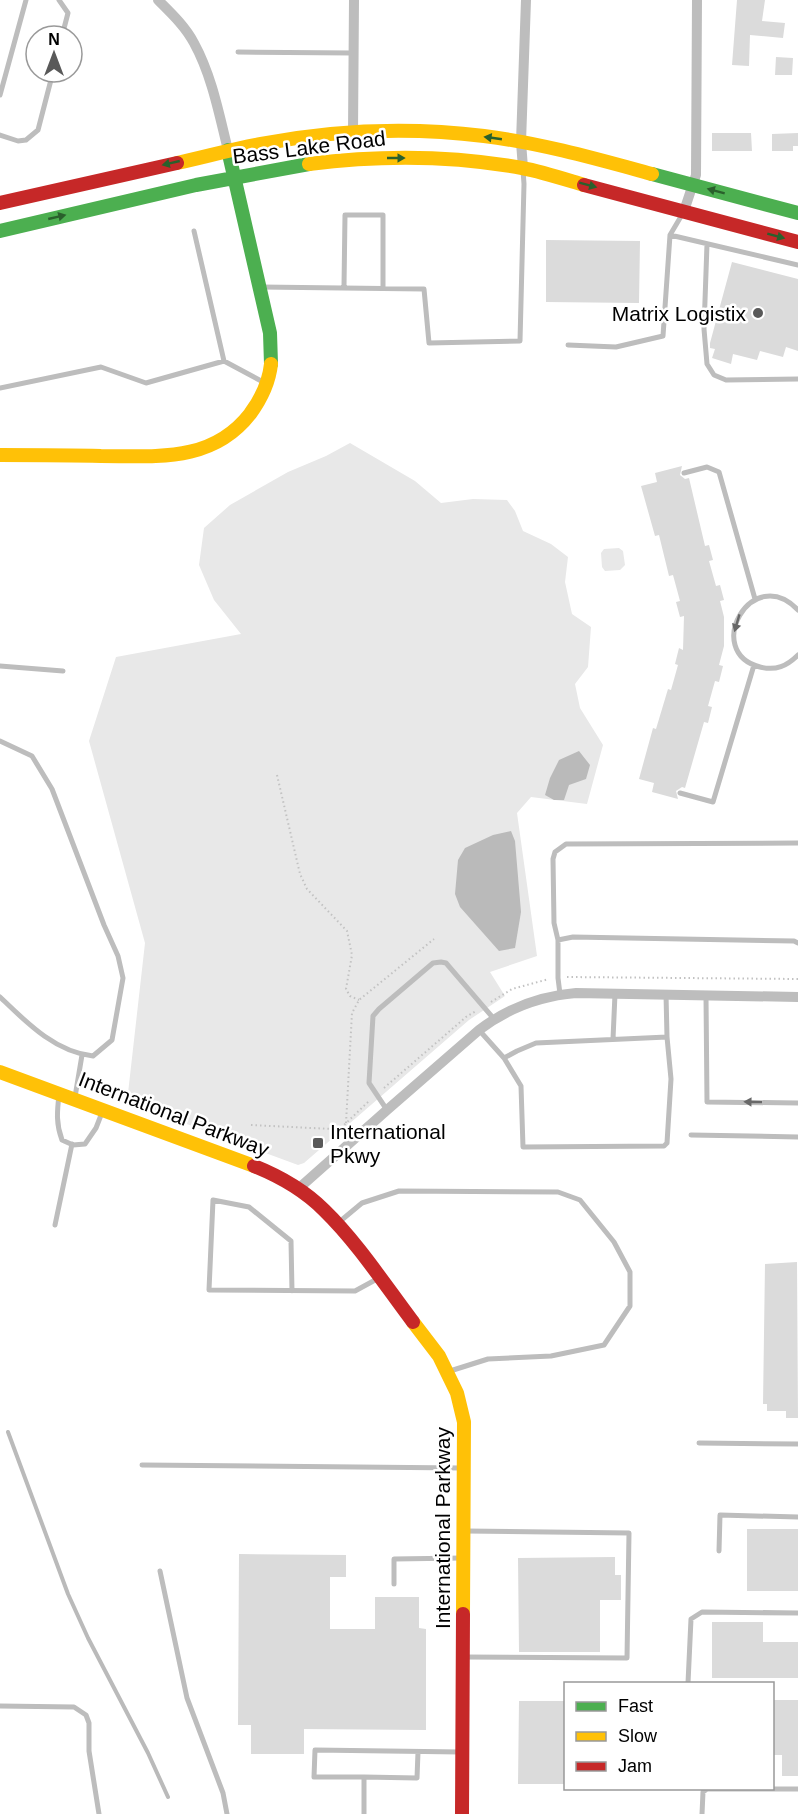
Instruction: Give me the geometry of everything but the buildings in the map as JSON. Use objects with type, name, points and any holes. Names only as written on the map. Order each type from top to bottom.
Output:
[{"type":"main road","name":"Bass Lake Road","points":[[0,203],[228,150],[297,137],[408,130],[521,142],[798,213]]},
{"type":"main road","points":[[0,455],[165,456],[190,453],[212,446],[231,433],[248,416],[267,383],[272,351],[260,287],[228,150]]},
{"type":"main road","name":"Bass Lake Road","points":[[0,231],[234,177],[313,163],[388,158],[481,162],[523,168],[798,242]]},
{"type":"main road","name":"International Parkway","points":[[0,1072],[248,1163],[276,1175],[298,1189],[323,1209],[337,1224],[439,1356],[457,1393],[464,1422],[462,1814]]},
{"type":"street","points":[[158,0],[194,41],[206,68],[228,150]]},
{"type":"street","points":[[353,132],[354,0]]},
{"type":"street","points":[[523,168],[521,142],[526,0]]},
{"type":"street","points":[[684,212],[696,176],[697,0]]},
{"type":"street","points":[[298,1189],[479,1030],[518,1006],[560,994],[798,997]]},
{"type":"lane","points":[[0,95],[26,0]]},
{"type":"lane","points":[[59,0],[68,13],[65,24]]},
{"type":"lane","points":[[238,52],[353,53]]},
{"type":"lane","points":[[0,135],[18,141],[26,140],[38,130],[50,84]]},
{"type":"lane","points":[[260,287],[424,289],[429,343],[520,341],[523,168]]},
{"type":"lane","points":[[568,345],[616,347],[663,336],[670,235],[684,212]]},
{"type":"lane","points":[[344,287],[345,215],[383,215],[382,288]]},
{"type":"lane","points":[[194,231],[224,361]]},
{"type":"lane","points":[[670,235],[798,265]]},
{"type":"lane","points":[[707,244],[704,329],[707,364],[714,375],[726,380],[798,379]]},
{"type":"lane","points":[[0,388],[100,367],[146,383],[224,361],[267,383]]},
{"type":"lane","points":[[684,474],[707,467],[719,472],[755,599]]},
{"type":"lane","points":[[798,610],[788,601],[776,597],[755,599],[743,608],[736,618],[734,629],[734,642],[739,652],[754,665],[769,669],[781,667],[798,655]]},
{"type":"lane","points":[[680,793],[713,802],[754,665]]},
{"type":"lane","points":[[0,666],[63,671]]},
{"type":"lane","points":[[0,741],[32,756],[52,789],[118,956],[123,978],[112,1040],[93,1056],[76,1054],[34,1030],[0,998]]},
{"type":"lane","points":[[560,994],[558,940],[554,922],[553,859],[555,852],[566,844],[798,843]]},
{"type":"lane","points":[[558,940],[585,937],[794,941],[798,943]]},
{"type":"lane","points":[[387,1110],[369,1083],[373,1016],[415,978],[433,963],[446,963],[494,1019]]},
{"type":"lane","points":[[613,1039],[615,993]]},
{"type":"lane","points":[[479,1030],[504,1058],[521,1086],[523,1147],[664,1146],[668,1143],[671,1079],[666,994]]},
{"type":"lane","points":[[706,996],[707,1102],[798,1103]]},
{"type":"lane","points":[[504,1058],[536,1043],[667,1037]]},
{"type":"lane","points":[[75,1099],[82,1055]]},
{"type":"lane","points":[[59,1094],[58,1128],[62,1140],[72,1144],[85,1144],[96,1128],[104,1109]]},
{"type":"lane","points":[[691,1135],[798,1137]]},
{"type":"lane","points":[[55,1226],[72,1144]]},
{"type":"lane","points":[[337,1224],[362,1203],[399,1191],[558,1192],[580,1200],[614,1242],[630,1272],[630,1306],[604,1345],[551,1356],[488,1359],[448,1372]]},
{"type":"lane","points":[[292,1291],[291,1241],[249,1208],[213,1200],[209,1290],[292,1291],[355,1291],[379,1278]]},
{"type":"lane","points":[[699,1443],[798,1444]]},
{"type":"lane","points":[[142,1466],[464,1468]]},
{"type":"lane","points":[[719,1551],[720,1515],[798,1517]]},
{"type":"lane","points":[[462,1657],[627,1658],[629,1533],[464,1531]]},
{"type":"lane","points":[[393,1584],[394,1559],[464,1558]]},
{"type":"lane","points":[[160,1571],[187,1698],[223,1793],[227,1814]]},
{"type":"lane","points":[[688,1682],[691,1619],[702,1612],[798,1613]]},
{"type":"lane","points":[[0,1706],[74,1707],[86,1715],[89,1723],[89,1751],[99,1814]]},
{"type":"lane","points":[[418,1752],[417,1778],[314,1777],[315,1750],[461,1752]]},
{"type":"lane","points":[[364,1777],[364,1814]]},
{"type":"lane","points":[[774,1789],[798,1789]]},
{"type":"lane","points":[[702,1814],[703,1792],[706,1790]]},
{"type":"path","points":[[277,775],[300,874],[307,890],[347,931],[352,955],[346,989],[350,996],[359,1000]]},
{"type":"path","points":[[251,1125],[333,1129],[342,1126],[466,1017],[513,989],[542,980],[558,978],[798,979]]},
{"type":"shaded area","points":[[350,443],[415,481],[441,503],[473,499],[507,500],[515,511],[523,531],[551,544],[568,557],[565,582],[572,614],[591,627],[588,667],[575,684],[580,708],[603,745],[587,804],[531,797],[517,813],[537,956],[490,972],[505,996],[469,1020],[304,1163],[298,1165],[127,1102],[145,943],[89,741],[116,657],[241,634],[214,600],[199,565],[204,528],[230,505],[288,472]]},
{"type":"shaded area","points":[[619,548],[623,551],[625,565],[620,570],[605,571],[602,567],[601,553],[604,549]]},
{"type":"shaded area","points":[[579,751],[590,765],[586,779],[569,785],[564,800],[554,800],[545,795],[559,760]]},
{"type":"shaded area","points":[[511,831],[515,841],[521,912],[515,948],[499,951],[460,907],[455,894],[458,860],[465,848],[493,835]]},
{"type":"waterway","points":[[8,1432],[68,1594],[168,1797]]},
{"type":"traffic: fast","points":[[228,150],[270,333],[271,364]]},
{"type":"traffic: fast","points":[[0,231],[196,185],[309,164]]},
{"type":"traffic: fast","points":[[652,174],[798,213]]},
{"type":"traffic: slow","points":[[177,163],[289,139],[372,131],[428,131],[527,143],[652,174]]},
{"type":"traffic: slow","points":[[309,164],[388,158],[469,161],[530,170],[584,185]]},
{"type":"traffic: slow","points":[[0,455],[162,456],[201,449],[235,430],[250,414],[264,390],[271,364]]},
{"type":"traffic: slow","points":[[0,1072],[254,1166]]},
{"type":"traffic: slow","points":[[413,1322],[439,1356],[457,1393],[464,1422],[463,1614]]},
{"type":"traffic: jam","points":[[0,203],[177,163]]},
{"type":"traffic: jam","points":[[584,185],[798,242]]},
{"type":"traffic: jam","points":[[254,1166],[291,1184],[324,1210],[359,1250],[413,1322]]},
{"type":"traffic: jam","points":[[462,1814],[463,1614]]},
{"type":"place","name":"Matrix Logistix","points":[[758,313]]},
{"type":"place","name":"International Pkwy","points":[[318,1143]]}]
